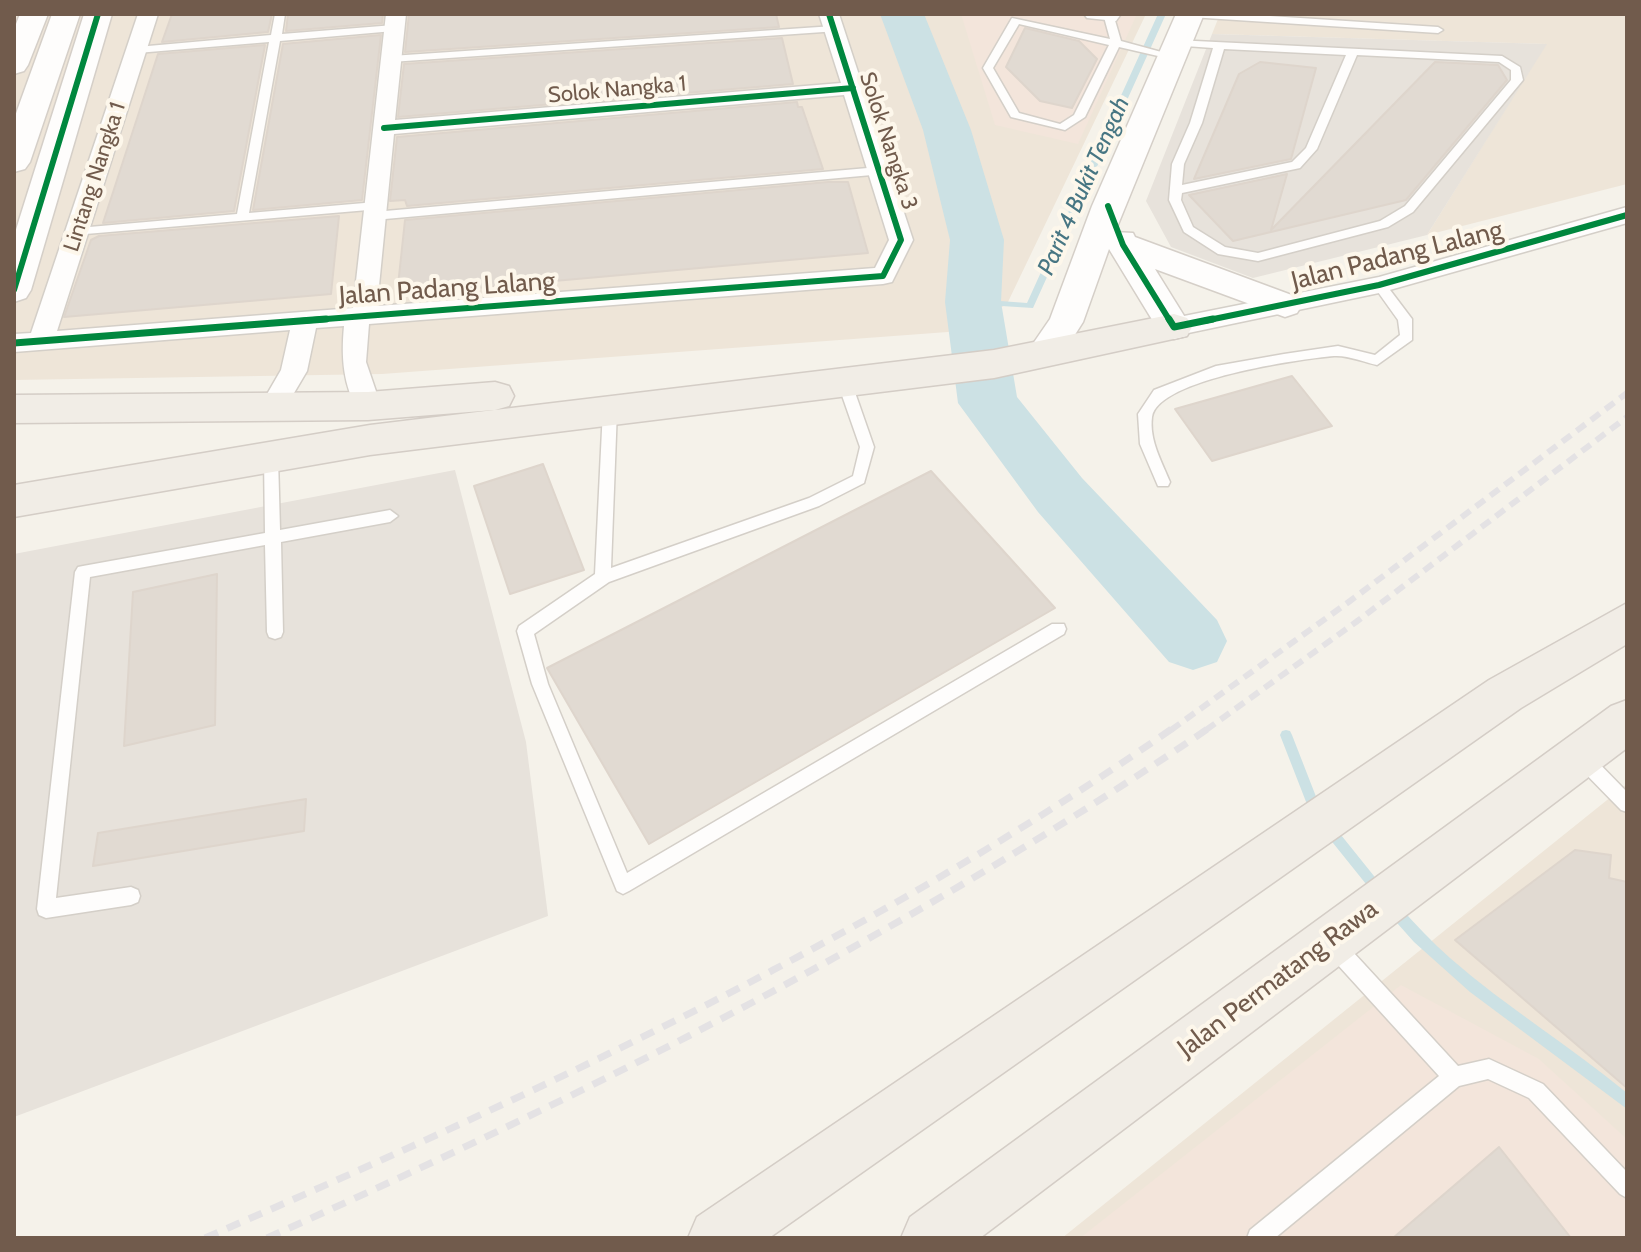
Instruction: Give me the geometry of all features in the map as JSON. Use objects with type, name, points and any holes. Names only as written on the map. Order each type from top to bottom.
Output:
[{"type":"main road","name":"Jalan Padang Lalang","points":[[19,499],[370,440],[844,381],[1042,352],[1174,327]]},
{"type":"main road","name":"Jalan Padang Lalang","points":[[14,409],[368,406],[976,360]]},
{"type":"main road","points":[[14,435],[60,408]]},
{"type":"main road","points":[[718,1238],[1505,694],[1627,622]]},
{"type":"main road","name":"Jalan Permatang Rawa","points":[[931,1238],[1627,721]]},
{"type":"street","points":[[14,162],[66,14]]},
{"type":"street","points":[[15,282],[98,14]]},
{"type":"street","name":"Lintang Nangka 1","points":[[41,340],[148,14]]},
{"type":"street","points":[[1042,352],[1066,322],[1167,51],[1190,14]]},
{"type":"street","points":[[14,65],[33,16]]},
{"type":"street","points":[[368,406],[353,362],[375,211],[395,21]]},
{"type":"street","name":"Solok Nangka 3","points":[[832,21],[901,240],[883,276]]},
{"type":"street","name":"Solok Nangka 1","points":[[384,128],[853,88]]},
{"type":"street","points":[[1108,206],[1123,245],[1174,327]]},
{"type":"street","name":"Jalan Padang Lalang","points":[[1174,327],[1379,285],[1627,215]]},
{"type":"street","points":[[1123,245],[1285,305]]},
{"type":"street","name":"Jalan Padang Lalang","points":[[14,343],[883,276]]},
{"type":"street","points":[[272,408],[294,371],[305,320]]},
{"type":"lane","points":[[242,218],[280,14]]},
{"type":"lane","points":[[1190,14],[1438,30]]},
{"type":"lane","points":[[1105,15],[1116,42],[1079,117],[1061,128],[1015,115],[988,68],[1016,20],[1116,42],[1136,48],[1167,51],[1219,47],[1502,59],[1516,69],[1517,80],[1409,209],[1384,224],[1258,257],[1222,251],[1188,229],[1175,200],[1178,164],[1196,123],[1219,47]]},
{"type":"lane","points":[[137,50],[275,38],[395,21]]},
{"type":"lane","points":[[391,59],[832,21]]},
{"type":"lane","points":[[1176,190],[1296,165],[1311,149],[1352,53]]},
{"type":"lane","points":[[78,232],[879,171]]},
{"type":"lane","points":[[1163,482],[1147,444],[1145,414],[1159,394],[1216,371],[1284,359],[1338,351],[1377,360],[1407,337],[1405,319],[1379,285]]},
{"type":"lane","points":[[844,381],[867,447],[859,479],[814,502],[603,577],[525,631],[540,684],[623,885],[1058,629]]},
{"type":"lane","points":[[603,577],[610,409]]},
{"type":"lane","points":[[271,458],[275,632]]},
{"type":"lane","points":[[131,896],[46,909],[83,572],[390,516]]},
{"type":"lane","points":[[1580,756],[1627,804]]},
{"type":"lane","points":[[1362,916],[1454,1077]]},
{"type":"lane","points":[[1258,1238],[1454,1077],[1489,1069],[1536,1091],[1627,1187]]},
{"type":"shaded area","points":[[14,14],[1146,14],[1007,304],[961,331],[382,374],[14,380]]},
{"type":"shaded area","points":[[961,14],[1137,14],[1078,144],[995,125]]},
{"type":"shaded area","points":[[1220,14],[1627,14],[1627,184],[1427,235],[1546,44],[1212,34]]},
{"type":"shaded area","points":[[1212,34],[1547,44],[1427,235],[1253,278],[1171,247],[1146,201]]},
{"type":"shaded area","points":[[455,470],[526,742],[548,916],[14,1117],[14,554]]},
{"type":"shaded area","points":[[1627,784],[1627,1238],[1062,1238]]},
{"type":"shaded area","points":[[1401,985],[1539,1059],[1627,1139],[1627,1238],[1080,1238]]},
{"type":"building","points":[[172,14],[272,14],[268,32],[162,42]]},
{"type":"building","points":[[288,14],[383,14],[382,23],[286,31]]},
{"type":"building","points":[[409,14],[776,14],[779,27],[405,52]]},
{"type":"building","points":[[1025,28],[1079,41],[1097,59],[1072,108],[1040,101],[1006,67]]},
{"type":"building","points":[[381,35],[362,200],[253,210],[283,44]]},
{"type":"building","points":[[782,38],[793,84],[398,117],[404,64]]},
{"type":"building","points":[[265,45],[234,211],[103,223],[158,54]]},
{"type":"building","points":[[1260,62],[1316,68],[1291,159],[1194,179],[1239,74]]},
{"type":"building","points":[[1435,62],[1498,65],[1507,80],[1406,200],[1233,241],[1189,195],[1287,174],[1271,230]]},
{"type":"building","points":[[797,102],[798,107],[802,107],[823,169],[407,206],[405,200],[390,201],[397,137]]},
{"type":"building","points":[[848,182],[868,253],[397,295],[405,220]]},
{"type":"building","points":[[339,216],[331,294],[64,317],[91,240],[99,236]]},
{"type":"building","points":[[1292,376],[1332,426],[1212,461],[1175,409]]},
{"type":"building","points":[[543,464],[584,570],[510,594],[474,486]]},
{"type":"building","points":[[931,471],[1055,608],[649,844],[547,668]]},
{"type":"building","points":[[217,574],[215,725],[124,746],[133,592]]},
{"type":"building","points":[[306,799],[304,831],[93,866],[98,833]]},
{"type":"building","points":[[1575,850],[1611,855],[1609,878],[1627,882],[1627,1088],[1455,940]]},
{"type":"building","points":[[1499,1147],[1571,1238],[1393,1238]]},
{"type":"waterway","points":[[902,14],[947,130],[977,240],[973,302],[988,403],[1060,495],[1193,641]]},
{"type":"waterway","name":"Parit 4 Bukit Tengah","points":[[973,302],[1030,306],[1162,14]]},
{"type":"waterway","points":[[1286,735],[1316,812]]},
{"type":"waterway","points":[[1329,829],[1378,890]]},
{"type":"waterway","points":[[1394,910],[1418,937],[1475,987],[1627,1102]]},
{"type":"railway","points":[[1171,730],[1350,601],[1627,393]]},
{"type":"railway","points":[[1206,730],[1356,622],[1627,417]]},
{"type":"railway","points":[[205,1238],[456,1126],[702,1007],[942,876],[1059,804],[1173,728]]},
{"type":"railway","points":[[267,1238],[510,1125],[749,1004],[867,940],[982,872],[1097,802],[1206,730]]},
{"type":"cycle path","points":[[14,290],[98,14]]},
{"type":"cycle path","points":[[14,343],[883,276],[901,240],[829,14]]},
{"type":"cycle path","points":[[384,128],[853,88]]},
{"type":"cycle path","points":[[1108,206],[1123,245],[1174,327],[1379,285],[1627,215]]}]
